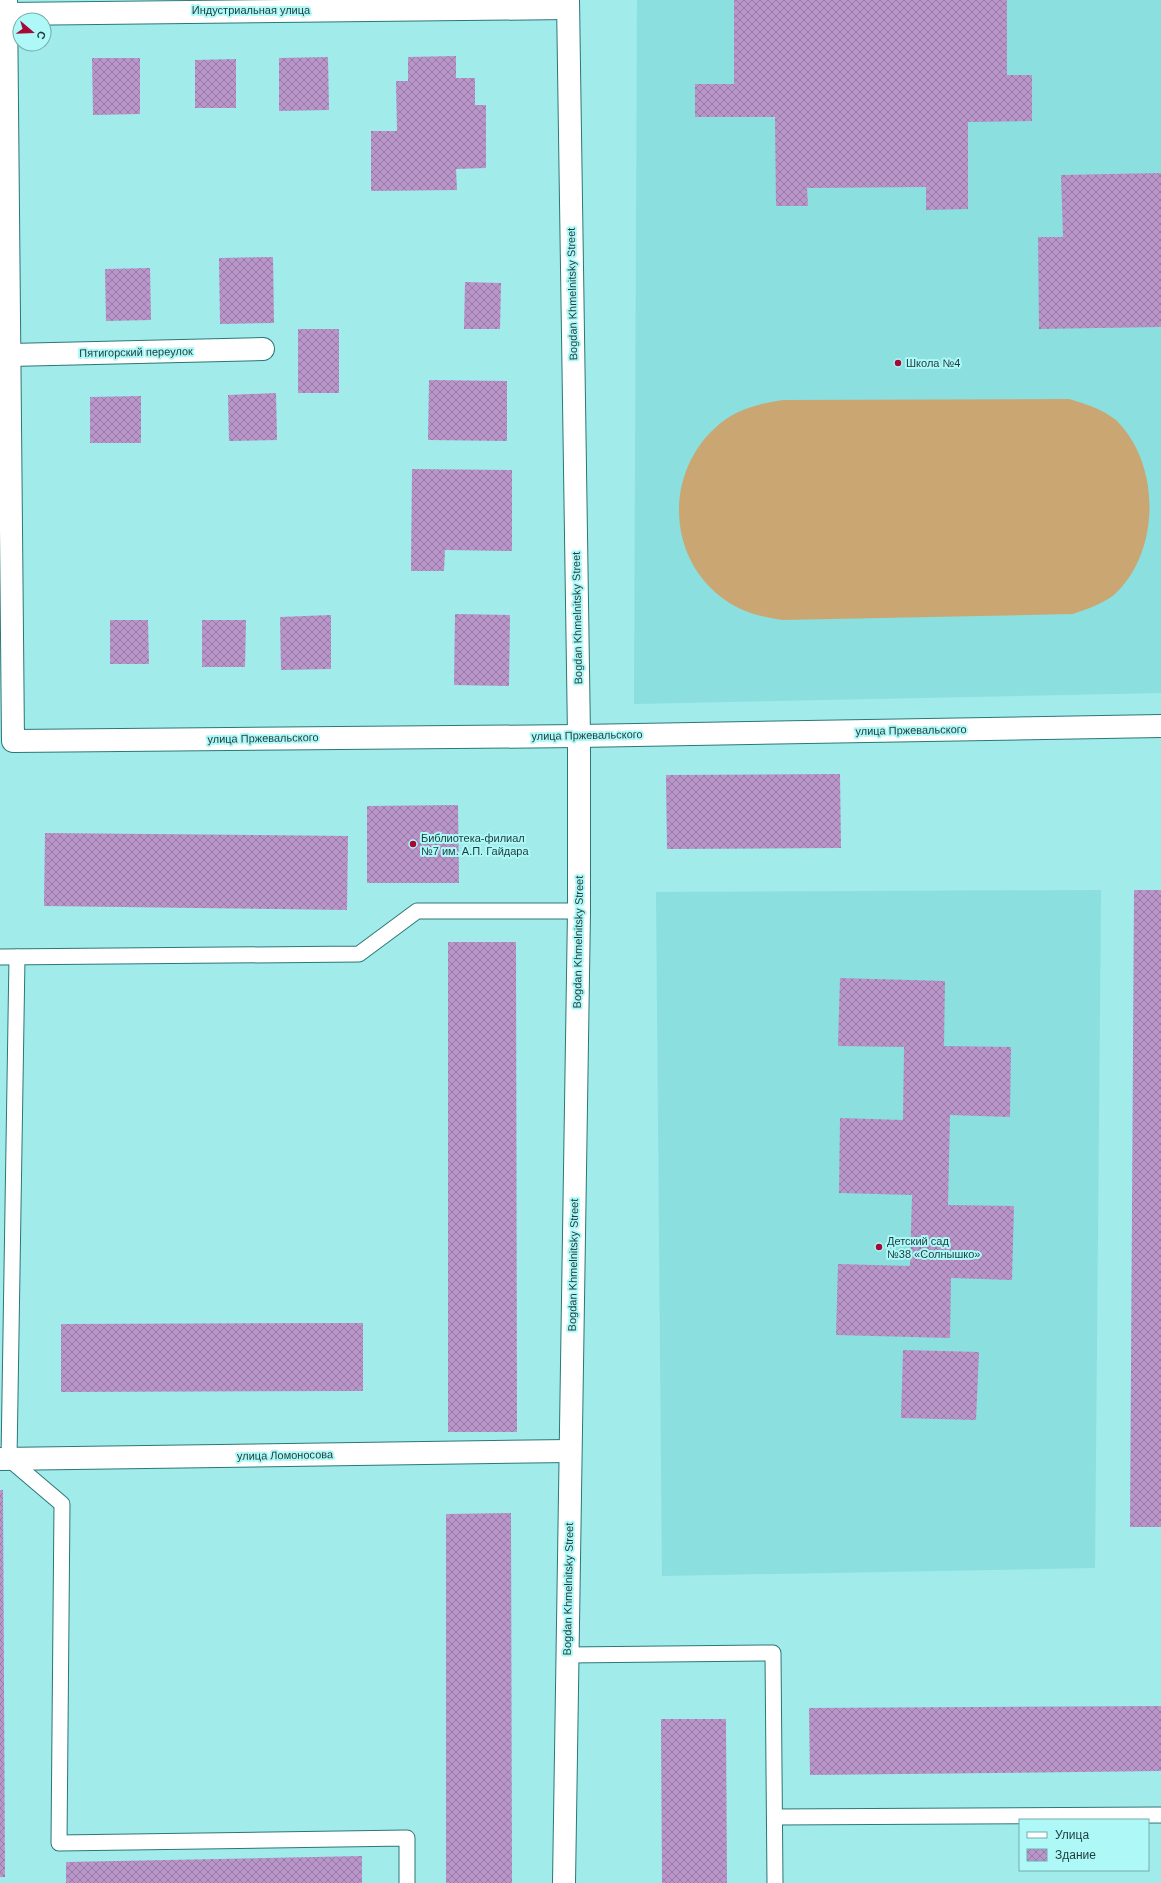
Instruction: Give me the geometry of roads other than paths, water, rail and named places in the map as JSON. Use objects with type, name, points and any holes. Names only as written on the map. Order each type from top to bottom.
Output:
[{"type":"street","name":"Индустриальная улица","points":[[6,7],[568,4]]},
{"type":"street","name":"Bogdan Khmelnitsky Street","points":[[564,1883],[579,911],[568,4]]},
{"type":"street","points":[[6,7],[10,355]]},
{"type":"street","name":"Пятигорский переулок","points":[[10,355],[263,349]]},
{"type":"street","name":"улица Пржевальского","points":[[10,355],[13,741],[578,736],[1161,726]]},
{"type":"street","name":"улица Ломоносова","points":[[5,1459],[570,1451]]},
{"type":"lane","points":[[0,957],[359,954],[417,911],[579,911]]},
{"type":"lane","points":[[17,957],[5,1459],[62,1504],[59,1843],[407,1838],[407,1883]]},
{"type":"lane","points":[[567,1655],[773,1653],[775,1883]]},
{"type":"lane","points":[[775,1817],[1161,1815]]},
{"type":"place","name":"Школа №4","points":[[898,363]]},
{"type":"place","name":"Библиотека-филиал №7 им. А.П. Гайдара","points":[[413,844]]},
{"type":"place","name":"Детский сад №38 «Солнышко»","points":[[879,1247]]}]
